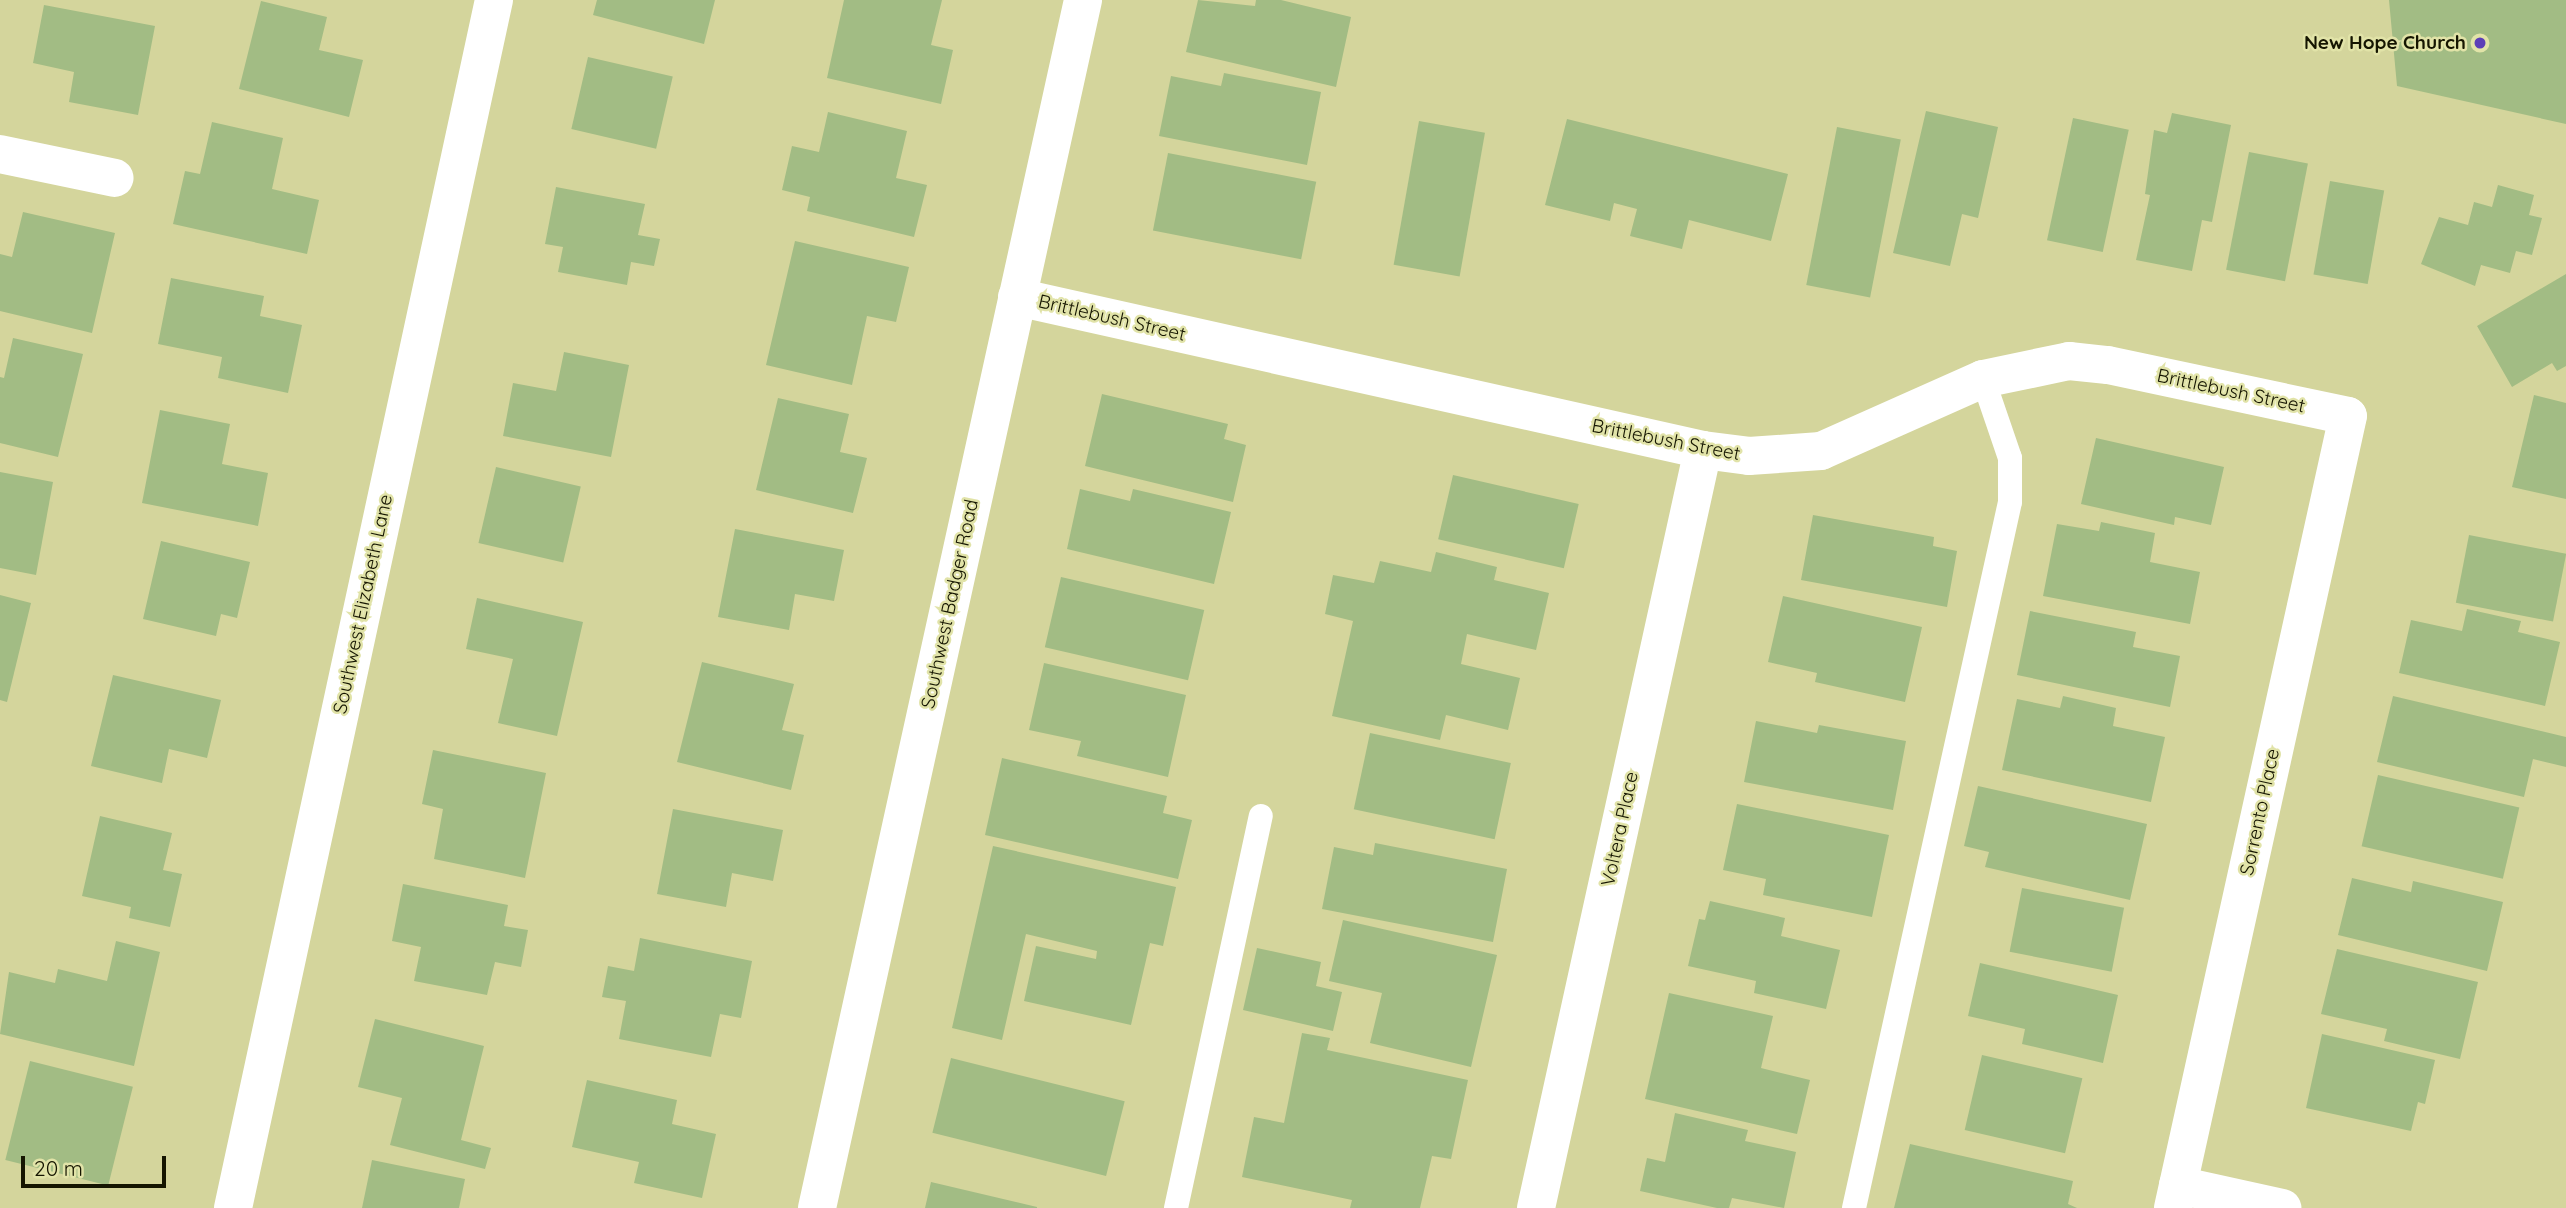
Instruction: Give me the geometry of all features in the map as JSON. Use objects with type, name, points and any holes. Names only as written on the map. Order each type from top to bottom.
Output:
[{"type":"street","name":"Southwest Elizabeth Lane","points":[[233,1208],[494,0]]},
{"type":"street","name":"Southwest Badger Road","points":[[817,1208],[1083,0]]},
{"type":"street","points":[[0,154],[115,178]]},
{"type":"street","name":"Brittlebush Street","points":[[1017,297],[1703,450],[1766,457],[1821,451],[1983,379],[2049,362],[2089,362],[2348,416]]},
{"type":"street","name":"Sorrento Place","points":[[2176,1197],[2348,416]]},
{"type":"street","name":"Voltera Place","points":[[1536,1208],[1703,450]]},
{"type":"street","points":[[2176,1197],[2282,1208]]},
{"type":"lane","points":[[1854,1208],[2010,502],[2010,458],[1983,379]]},
{"type":"lane","points":[[1176,1208],[1261,816]]},
{"type":"building","points":[[597,0],[715,0],[704,44],[593,15]]},
{"type":"building","points":[[844,0],[942,0],[931,45],[953,50],[941,104],[827,78]]},
{"type":"building","points":[[1198,0],[1255,6],[1256,0],[1281,0],[1351,17],[1336,87],[1186,52]]},
{"type":"building","name":"New Hope Church","points":[[2389,0],[2566,0],[2566,124],[2397,86]]},
{"type":"building","points":[[261,1],[327,17],[319,50],[363,60],[349,117],[239,89]]},
{"type":"building","points":[[44,5],[155,26],[138,115],[69,102],[74,72],[33,63]]},
{"type":"building","points":[[588,57],[673,77],[656,149],[571,129]]},
{"type":"building","points":[[1224,73],[1321,92],[1307,165],[1159,136],[1171,76],[1221,86]]},
{"type":"building","points":[[1926,111],[1998,127],[1978,218],[1962,214],[1950,266],[1893,253]]},
{"type":"building","points":[[828,112],[907,131],[896,178],[927,185],[914,237],[807,211],[810,197],[782,190],[792,146],[819,152]]},
{"type":"building","points":[[2172,113],[2231,125],[2212,222],[2202,220],[2192,271],[2136,260],[2150,195],[2145,194],[2154,130],[2167,133]]},
{"type":"building","points":[[2073,118],[2129,130],[2103,252],[2047,240]]},
{"type":"building","points":[[1567,119],[1788,174],[1771,241],[1689,220],[1682,249],[1630,236],[1637,209],[1614,203],[1610,221],[1545,205]]},
{"type":"building","points":[[1419,121],[1485,133],[1460,276],[1394,265]]},
{"type":"building","points":[[212,122],[283,138],[272,189],[319,200],[307,254],[173,224],[185,171],[200,174]]},
{"type":"building","points":[[1837,127],[1901,139],[1870,297],[1806,285]]},
{"type":"building","points":[[2249,152],[2308,163],[2285,281],[2226,270]]},
{"type":"building","points":[[1168,153],[1316,182],[1301,259],[1153,231]]},
{"type":"building","points":[[2330,181],[2384,191],[2368,284],[2314,275]]},
{"type":"building","points":[[2498,185],[2534,195],[2529,215],[2542,218],[2532,255],[2516,251],[2510,273],[2481,265],[2475,286],[2421,264],[2439,217],[2468,225],[2474,202],[2492,207]]},
{"type":"building","points":[[556,187],[645,204],[638,235],[660,239],[654,266],[631,262],[627,285],[558,272],[563,247],[545,244]]},
{"type":"building","points":[[23,212],[115,233],[92,333],[0,311],[0,254],[12,257]]},
{"type":"building","points":[[795,241],[909,267],[896,322],[867,316],[852,385],[766,365]]},
{"type":"building","points":[[2566,274],[2566,366],[2557,371],[2552,363],[2512,387],[2477,326]]},
{"type":"building","points":[[171,278],[264,296],[260,316],[302,325],[288,393],[218,378],[222,357],[158,344]]},
{"type":"building","points":[[13,338],[83,354],[58,457],[0,443],[0,377],[4,378]]},
{"type":"building","points":[[564,352],[629,365],[611,457],[503,436],[513,383],[556,391]]},
{"type":"building","points":[[1102,394],[1228,424],[1224,439],[1246,445],[1233,502],[1085,466]]},
{"type":"building","points":[[2534,395],[2566,403],[2566,499],[2512,487]]},
{"type":"building","points":[[778,398],[849,414],[840,452],[867,458],[853,513],[756,490]]},
{"type":"building","points":[[160,410],[230,424],[222,464],[268,473],[258,526],[142,503]]},
{"type":"building","points":[[2096,438],[2224,467],[2211,525],[2175,517],[2174,525],[2081,504]]},
{"type":"building","points":[[496,467],[581,487],[563,563],[478,543]]},
{"type":"building","points":[[0,472],[53,482],[36,575],[0,568]]},
{"type":"building","points":[[1453,475],[1579,504],[1564,568],[1438,539]]},
{"type":"building","points":[[1080,489],[1130,501],[1133,489],[1231,512],[1214,584],[1067,549]]},
{"type":"building","points":[[1813,515],[1934,537],[1933,546],[1957,551],[1947,607],[1801,580]]},
{"type":"building","points":[[2101,522],[2155,533],[2150,562],[2200,572],[2190,624],[2043,596],[2057,524],[2099,531]]},
{"type":"building","points":[[735,529],[844,550],[834,601],[795,594],[789,630],[718,617]]},
{"type":"building","points":[[2469,535],[2566,554],[2553,622],[2456,603]]},
{"type":"building","points":[[161,541],[250,562],[237,618],[221,614],[216,636],[143,619]]},
{"type":"building","points":[[1436,552],[1497,567],[1494,580],[1549,593],[1536,650],[1467,634],[1461,664],[1520,678],[1508,730],[1446,715],[1440,740],[1332,716],[1353,621],[1325,614],[1333,575],[1374,583],[1380,561],[1431,572]]},
{"type":"building","points":[[1061,577],[1204,610],[1188,680],[1045,647]]},
{"type":"building","points":[[0,595],[31,603],[7,702],[0,700]]},
{"type":"building","points":[[1783,596],[1922,627],[1905,702],[1815,682],[1817,673],[1768,662]]},
{"type":"building","points":[[477,598],[583,622],[557,736],[498,723],[513,659],[466,649]]},
{"type":"building","points":[[2467,609],[2521,621],[2518,632],[2560,642],[2545,706],[2399,673],[2411,620],[2462,631]]},
{"type":"building","points":[[2030,611],[2136,632],[2133,647],[2180,656],[2170,707],[2017,675]]},
{"type":"building","points":[[702,662],[794,684],[782,730],[804,735],[791,790],[677,762]]},
{"type":"building","points":[[1044,663],[1186,695],[1168,777],[1077,756],[1081,741],[1029,730]]},
{"type":"building","points":[[113,675],[221,700],[207,758],[169,749],[162,783],[91,766]]},
{"type":"building","points":[[2063,696],[2116,708],[2113,726],[2165,737],[2151,802],[2002,770],[2017,699],[2060,708]]},
{"type":"building","points":[[2393,696],[2566,737],[2566,767],[2533,759],[2524,797],[2377,762]]},
{"type":"building","points":[[1756,721],[1817,733],[1819,725],[1906,741],[1893,810],[1744,782]]},
{"type":"building","points":[[1370,733],[1511,763],[1495,839],[1354,809]]},
{"type":"building","points":[[433,750],[546,773],[525,878],[434,859],[443,809],[422,804]]},
{"type":"building","points":[[1002,758],[1167,796],[1163,813],[1192,820],[1178,879],[985,835]]},
{"type":"building","points":[[2378,775],[2519,808],[2503,879],[2362,846]]},
{"type":"building","points":[[1978,786],[2147,824],[2130,900],[1985,867],[1989,852],[1964,846]]},
{"type":"building","points":[[1737,804],[1889,835],[1872,917],[1763,895],[1766,879],[1723,870]]},
{"type":"building","points":[[673,809],[783,830],[773,881],[732,873],[726,907],[657,894]]},
{"type":"building","points":[[100,816],[172,833],[163,870],[182,874],[170,927],[129,918],[131,907],[82,896]]},
{"type":"building","points":[[1375,843],[1507,869],[1493,942],[1322,909],[1334,847],[1373,855]]},
{"type":"building","points":[[993,846],[1176,887],[1163,946],[1150,943],[1131,1025],[1024,1001],[1036,946],[1096,959],[1097,951],[1026,934],[1002,1040],[952,1028]]},
{"type":"building","points":[[2352,878],[2411,892],[2413,881],[2503,902],[2487,971],[2338,935]]},
{"type":"building","points":[[403,884],[508,905],[504,926],[528,930],[521,967],[495,962],[487,995],[414,981],[421,947],[392,941]]},
{"type":"building","points":[[2022,888],[2124,908],[2112,972],[2010,952]]},
{"type":"building","points":[[1710,901],[1785,918],[1781,936],[1840,950],[1826,1009],[1754,993],[1756,981],[1688,966],[1699,919],[1705,920]]},
{"type":"building","points":[[1343,920],[1497,955],[1471,1067],[1370,1043],[1382,993],[1329,981]]},
{"type":"building","points":[[640,938],[752,961],[741,1018],[720,1014],[711,1057],[619,1039],[626,1001],[602,997],[608,966],[634,971]]},
{"type":"building","points":[[116,941],[160,952],[134,1066],[0,1034],[9,972],[55,983],[58,969],[107,981]]},
{"type":"building","points":[[1257,948],[1321,962],[1316,986],[1342,992],[1333,1031],[1243,1010]]},
{"type":"building","points":[[2337,949],[2478,982],[2460,1059],[2384,1041],[2387,1029],[2321,1014]]},
{"type":"building","points":[[1980,963],[2118,995],[2103,1063],[2022,1044],[2025,1029],[1968,1016]]},
{"type":"building","points":[[1669,993],[1773,1016],[1761,1068],[1810,1080],[1797,1134],[1645,1099]]},
{"type":"building","points":[[375,1019],[484,1046],[461,1140],[491,1148],[485,1169],[390,1145],[402,1098],[358,1087]]},
{"type":"building","points":[[1302,1033],[1330,1038],[1327,1050],[1468,1080],[1451,1159],[1432,1156],[1420,1208],[1350,1208],[1352,1200],[1242,1177],[1254,1117],[1284,1123]]},
{"type":"building","points":[[2322,1034],[2435,1060],[2425,1104],[2418,1102],[2411,1131],[2306,1108]]},
{"type":"building","points":[[1982,1055],[2082,1078],[2065,1153],[1965,1130]]},
{"type":"building","points":[[951,1058],[1125,1101],[1106,1176],[932,1133]]},
{"type":"building","points":[[30,1061],[133,1087],[108,1186],[5,1160]]},
{"type":"building","points":[[587,1080],[677,1100],[672,1124],[716,1134],[702,1198],[634,1183],[639,1162],[572,1147]]},
{"type":"building","points":[[1675,1113],[1748,1130],[1745,1141],[1796,1152],[1784,1208],[1732,1198],[1729,1208],[1717,1208],[1640,1191],[1647,1158],[1665,1162]]},
{"type":"building","points":[[1910,1144],[2073,1181],[2068,1204],[2077,1208],[1894,1208]]},
{"type":"building","points":[[372,1160],[465,1179],[459,1208],[362,1208]]},
{"type":"building","points":[[931,1182],[1037,1207],[1037,1208],[925,1208]]},
{"type":"place","name":"New Hope Church","points":[[2480,43]]}]
